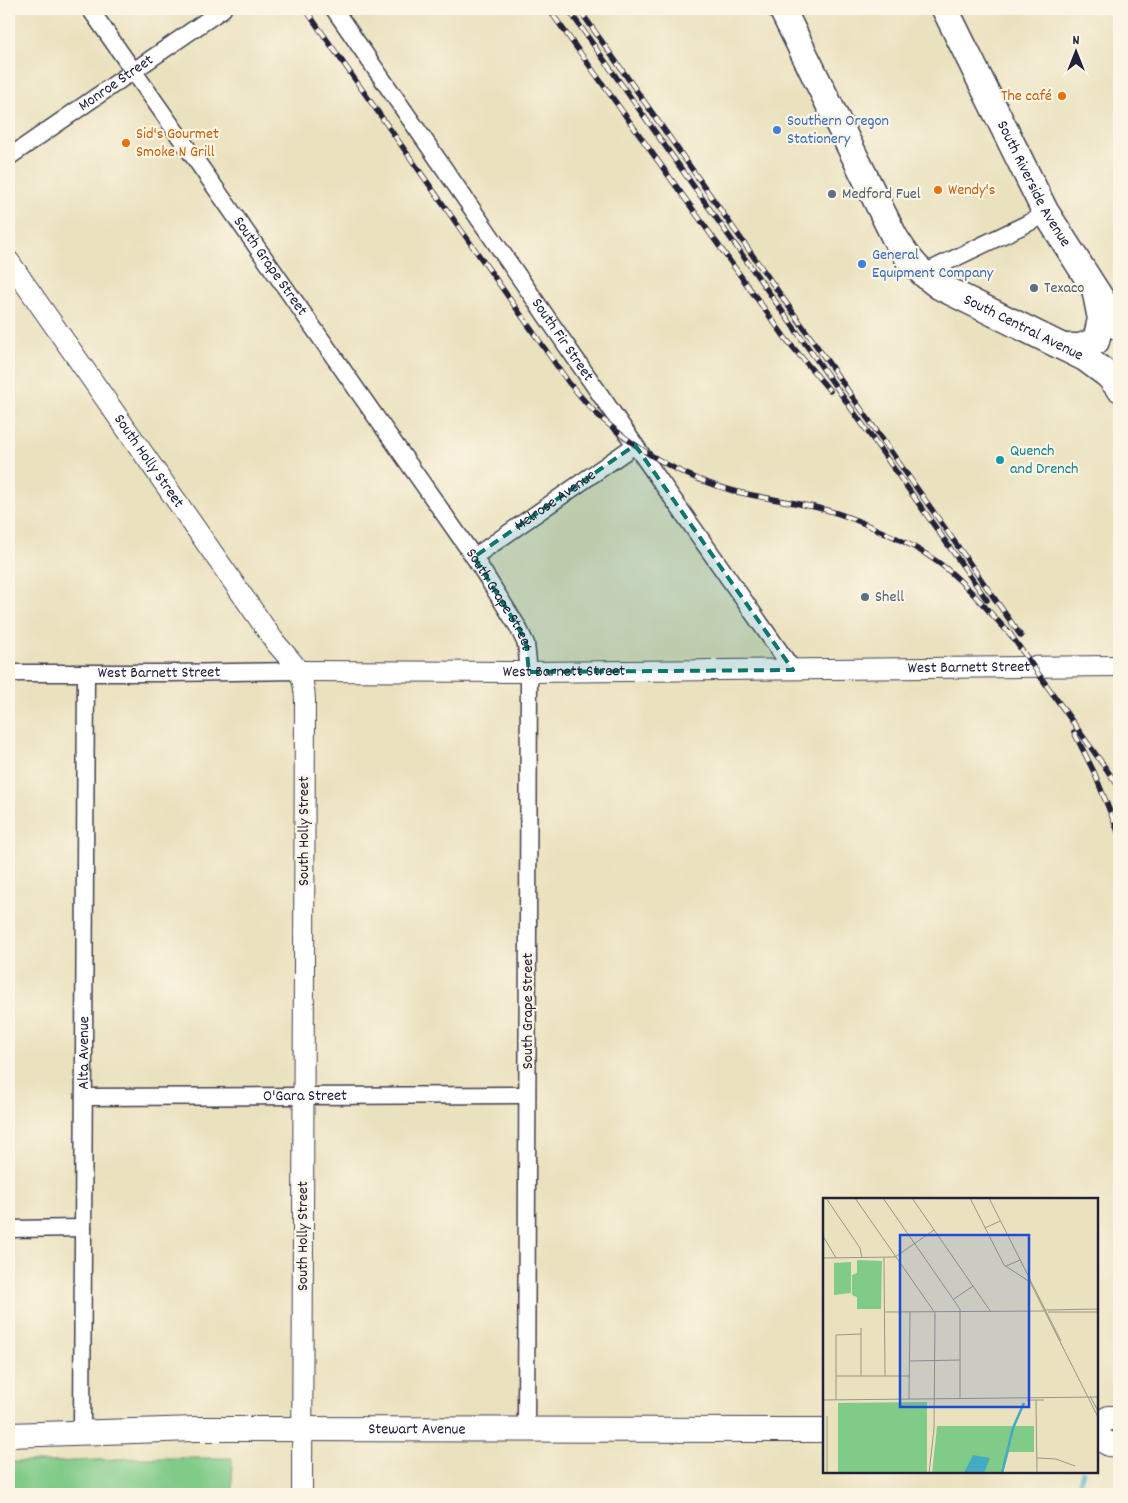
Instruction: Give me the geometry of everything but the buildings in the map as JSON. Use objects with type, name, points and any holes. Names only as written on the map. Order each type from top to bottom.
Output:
[{"type":"main road","name":"South Central Avenue","points":[[782,9],[894,236],[908,259],[922,274],[939,286],[1085,358],[1100,369],[1119,388]]},
{"type":"main road","name":"South Riverside Avenue","points":[[945,9],[1047,214],[1119,327]]},
{"type":"main road","points":[[1063,346],[1080,347],[1096,341],[1101,319],[1094,287]]},
{"type":"main road","points":[[1098,1424],[1109,1418],[1119,1418]]},
{"type":"main road","name":"Stewart Avenue","points":[[9,1436],[152,1430],[823,1430]]},
{"type":"main road","points":[[1098,1438],[1109,1444],[1119,1445]]},
{"type":"street","name":"South Grape Street","points":[[90,9],[474,557],[518,627],[526,644],[529,672],[526,1430]]},
{"type":"street","name":"Monroe Street","points":[[9,157],[223,9]]},
{"type":"street","name":"South Fir Street","points":[[334,9],[793,670]]},
{"type":"street","points":[[922,274],[1047,214]]},
{"type":"street","name":"South Holly Street","points":[[9,261],[275,642],[294,662],[303,684],[305,700],[302,1494]]},
{"type":"street","name":"Melrose Avenue","points":[[474,557],[635,445]]},
{"type":"street","name":"West Barnett Street","points":[[9,674],[299,671],[529,672],[1119,666]]},
{"type":"street","name":"Alta Avenue","points":[[82,1432],[86,674]]},
{"type":"street","name":"O'Gara Street","points":[[84,1098],[527,1095]]},
{"type":"street","points":[[9,1229],[83,1228]]},
{"type":"highlighted area","points":[[635,445],[793,670],[529,672],[526,644],[518,627],[474,557]]},
{"type":"green space","points":[[139,1458],[232,1458],[232,1494],[9,1494],[9,1462]]},
{"type":"waterway","points":[[1076,1494],[1083,1473]]},
{"type":"railway","points":[[568,9],[987,600]]},
{"type":"railway","points":[[579,9],[1021,636]]},
{"type":"railway","points":[[306,10],[569,383],[600,417],[646,452],[697,479],[743,493],[832,511],[909,544],[949,571],[968,588],[1011,635]]},
{"type":"railway","points":[[553,15],[786,339],[830,391]]},
{"type":"railway","points":[[1008,631],[1119,787]]},
{"type":"railway","points":[[1074,732],[1094,772],[1119,834]]},
{"type":"place","name":"The café","points":[[1062,96]]},
{"type":"place","name":"Southern Oregon Stationery","points":[[777,130]]},
{"type":"place","name":"Sid's Gourmet Smoke N Grill","points":[[126,143]]},
{"type":"place","name":"Wendy's","points":[[938,190]]},
{"type":"place","name":"Medford Fuel","points":[[832,194]]},
{"type":"place","name":"General Equipment Company","points":[[862,264]]},
{"type":"place","name":"Texaco","points":[[1034,288]]},
{"type":"place","name":"Quench and Drench","points":[[1000,460]]},
{"type":"place","name":"Shell","points":[[865,597]]}]
